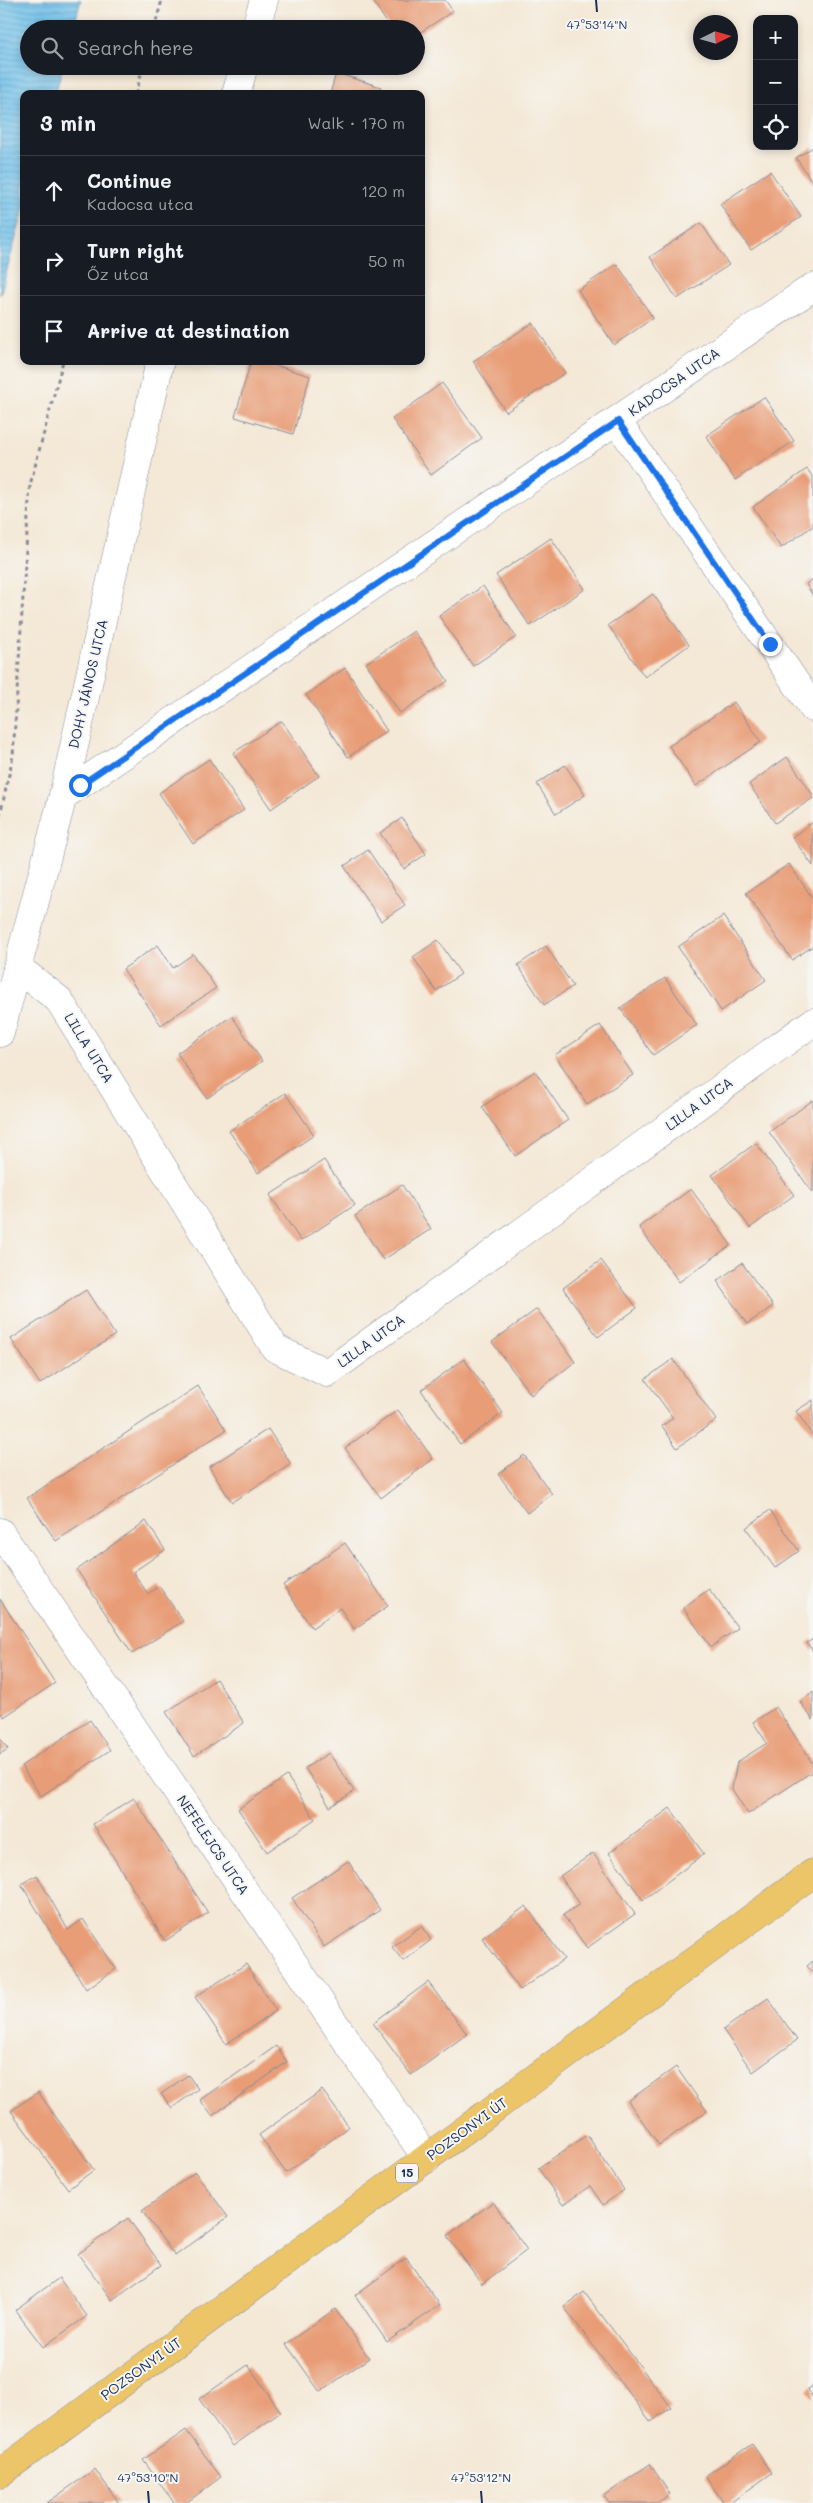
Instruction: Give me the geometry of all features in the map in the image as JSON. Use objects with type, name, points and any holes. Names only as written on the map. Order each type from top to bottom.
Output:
[{"type":"main road","name":"POZSONYI ÚT","points":[[0,2473],[813,1873]]},
{"type":"street","points":[[258,20],[264,0]]},
{"type":"street","points":[[237,90],[241,75]]},
{"type":"street","name":"KADOCSA UTCA","points":[[63,796],[813,287]]},
{"type":"street","name":"DOHY JÁNOS UTCA","points":[[0,1034],[16,967],[63,796],[159,365]]},
{"type":"street","points":[[618,421],[813,708]]},
{"type":"street","name":"LILLA UTCA","points":[[16,967],[59,1000],[275,1348],[327,1373],[813,1022]]},
{"type":"street","name":"NEFELEJCS UTCA","points":[[0,1532],[426,2159]]},
{"type":"path","points":[[156,20],[162,0]]},
{"type":"path","points":[[137,90],[141,75]]},
{"type":"path","points":[[0,816],[13,756],[30,484],[62,365]]},
{"type":"water","points":[[0,0],[81,0],[75,20],[20,20],[20,75],[60,75],[56,90],[20,90],[20,223],[0,295]]},
{"type":"building","points":[[372,0],[445,0],[453,11],[425,29],[425,20],[385,20]]},
{"type":"building","points":[[335,75],[342,75],[381,87],[380,90],[331,90]]},
{"type":"building","points":[[813,147],[813,183],[796,158]]},
{"type":"building","points":[[770,171],[801,217],[751,250],[720,204]]},
{"type":"building","points":[[701,223],[729,265],[677,299],[650,257]]},
{"type":"building","points":[[617,264],[653,318],[614,345],[578,290]]},
{"type":"building","points":[[533,323],[565,373],[506,412],[473,361]]},
{"type":"building","points":[[250,365],[274,365],[310,376],[293,434],[235,417]]},
{"type":"building","points":[[442,383],[482,438],[431,475],[392,419]]},
{"type":"building","points":[[764,397],[794,441],[735,480],[706,436]]},
{"type":"building","points":[[807,469],[813,477],[813,526],[781,548],[753,507]]},
{"type":"building","points":[[551,538],[585,589],[530,626],[496,575]]},
{"type":"building","points":[[813,579],[813,596],[806,584]]},
{"type":"building","points":[[483,586],[516,637],[473,666],[439,616]]},
{"type":"building","points":[[653,594],[689,645],[645,677],[608,625]]},
{"type":"building","points":[[414,631],[448,681],[400,713],[366,663]]},
{"type":"building","points":[[345,668],[387,731],[348,757],[306,695]]},
{"type":"building","points":[[734,702],[761,742],[696,786],[669,746]]},
{"type":"building","points":[[282,721],[319,776],[271,809],[233,753]]},
{"type":"building","points":[[787,757],[813,795],[813,798],[775,823],[749,784]]},
{"type":"building","points":[[209,759],[244,810],[193,844],[159,793]]},
{"type":"building","points":[[565,765],[585,795],[556,814],[537,784]]},
{"type":"building","points":[[402,818],[426,854],[404,869],[380,833]]},
{"type":"building","points":[[813,822],[813,866],[792,837]]},
{"type":"building","points":[[368,850],[405,905],[381,921],[344,866]]},
{"type":"building","points":[[789,864],[813,899],[813,946],[792,960],[746,893]]},
{"type":"building","points":[[723,916],[766,980],[721,1011],[678,947]]},
{"type":"building","points":[[438,940],[461,974],[436,991],[413,957]]},
{"type":"building","points":[[158,945],[173,968],[193,954],[216,988],[161,1025],[123,969]]},
{"type":"building","points":[[546,946],[573,986],[544,1005],[518,965]]},
{"type":"building","points":[[665,978],[697,1025],[653,1055],[620,1008]]},
{"type":"building","points":[[232,1016],[262,1061],[207,1098],[177,1053]]},
{"type":"building","points":[[600,1025],[633,1075],[587,1104],[555,1055]]},
{"type":"building","points":[[535,1071],[568,1120],[515,1156],[482,1107]]},
{"type":"building","points":[[285,1093],[314,1135],[258,1173],[229,1131]]},
{"type":"building","points":[[813,1100],[813,1193],[769,1132]]},
{"type":"building","points":[[756,1143],[794,1195],[750,1228],[712,1175]]},
{"type":"building","points":[[324,1160],[355,1205],[301,1241],[270,1195]]},
{"type":"building","points":[[402,1185],[431,1229],[383,1260],[355,1216]]},
{"type":"building","points":[[691,1189],[731,1245],[679,1282],[639,1227]]},
{"type":"building","points":[[601,1260],[637,1308],[598,1337],[563,1288]]},
{"type":"building","points":[[742,1263],[773,1306],[747,1324],[717,1281]]},
{"type":"building","points":[[86,1290],[115,1335],[40,1384],[11,1339]]},
{"type":"building","points":[[537,1309],[575,1362],[531,1395],[492,1342]]},
{"type":"building","points":[[464,1359],[503,1413],[460,1444],[421,1390]]},
{"type":"building","points":[[673,1359],[716,1420],[677,1448],[662,1426],[673,1418],[645,1379]]},
{"type":"building","points":[[198,1386],[226,1430],[56,1541],[27,1498]]},
{"type":"building","points":[[813,1400],[813,1436],[796,1411]]},
{"type":"building","points":[[398,1410],[433,1459],[381,1498],[345,1448]]},
{"type":"building","points":[[268,1429],[291,1464],[232,1502],[209,1467]]},
{"type":"building","points":[[524,1455],[552,1494],[527,1513],[498,1474]]},
{"type":"building","points":[[770,1510],[799,1551],[775,1568],[746,1528]]},
{"type":"building","points":[[146,1521],[165,1550],[133,1572],[148,1594],[159,1586],[183,1621],[132,1654],[77,1570]]},
{"type":"building","points":[[345,1543],[388,1606],[354,1629],[340,1608],[312,1628],[283,1585]]},
{"type":"building","points":[[709,1589],[738,1628],[711,1647],[683,1608]]},
{"type":"building","points":[[0,1599],[55,1683],[4,1717],[0,1711]]},
{"type":"building","points":[[813,1639],[813,1651],[807,1643]]},
{"type":"building","points":[[216,1679],[244,1723],[194,1756],[166,1712]]},
{"type":"building","points":[[813,1692],[813,1720],[800,1702]]},
{"type":"building","points":[[776,1707],[813,1764],[813,1771],[748,1814],[732,1789],[737,1762],[767,1743],[753,1722]]},
{"type":"building","points":[[90,1720],[110,1750],[41,1796],[21,1766]]},
{"type":"building","points":[[0,1738],[8,1749],[0,1754]]},
{"type":"building","points":[[329,1753],[354,1791],[330,1807],[305,1768]]},
{"type":"building","points":[[287,1776],[315,1819],[267,1852],[238,1809]]},
{"type":"building","points":[[134,1798],[208,1913],[165,1941],[93,1824]]},
{"type":"building","points":[[670,1808],[704,1854],[643,1900],[609,1853]]},
{"type":"building","points":[[593,1853],[635,1914],[587,1948],[563,1915],[580,1904],[560,1876]]},
{"type":"building","points":[[348,1861],[380,1910],[324,1947],[292,1898]]},
{"type":"building","points":[[37,1875],[68,1930],[83,1919],[116,1969],[86,1989],[21,1884]]},
{"type":"building","points":[[526,1906],[564,1959],[520,1990],[482,1938]]},
{"type":"building","points":[[421,1926],[431,1940],[403,1961],[392,1947]]},
{"type":"building","points":[[813,1961],[813,1974],[807,1966]]},
{"type":"building","points":[[246,1964],[276,2011],[226,2044],[195,1997]]},
{"type":"building","points":[[428,1982],[467,2034],[411,2075],[373,2023]]},
{"type":"building","points":[[768,1998],[797,2040],[753,2072],[723,2030]]},
{"type":"building","points":[[276,2046],[287,2062],[212,2116],[200,2100]]},
{"type":"building","points":[[676,2067],[707,2111],[659,2145],[628,2101]]},
{"type":"building","points":[[188,2075],[198,2089],[172,2108],[161,2094]]},
{"type":"building","points":[[322,2090],[349,2127],[286,2173],[259,2135]]},
{"type":"building","points":[[38,2092],[94,2170],[68,2189],[11,2111]]},
{"type":"building","points":[[587,2135],[624,2190],[603,2205],[590,2186],[563,2205],[538,2168]]},
{"type":"building","points":[[195,2172],[228,2217],[175,2256],[142,2211]]},
{"type":"building","points":[[493,2202],[527,2250],[482,2284],[447,2236]]},
{"type":"building","points":[[128,2218],[161,2265],[112,2300],[78,2254]]},
{"type":"building","points":[[406,2258],[440,2305],[387,2342],[355,2295]]},
{"type":"building","points":[[59,2278],[87,2316],[43,2347],[15,2310]]},
{"type":"building","points":[[584,2292],[671,2407],[651,2422],[564,2307]]},
{"type":"building","points":[[335,2309],[369,2358],[320,2392],[286,2344]]},
{"type":"building","points":[[248,2365],[281,2412],[233,2446],[199,2399]]},
{"type":"building","points":[[813,2386],[813,2398],[807,2390]]},
{"type":"building","points":[[186,2430],[221,2477],[186,2503],[174,2503],[143,2460]]},
{"type":"building","points":[[752,2444],[772,2473],[730,2503],[724,2503],[705,2476]]},
{"type":"building","points":[[650,2464],[670,2494],[657,2503],[609,2503],[604,2496]]},
{"type":"building","points":[[95,2469],[119,2503],[47,2503]]},
{"type":"route","points":[[80,785],[618,421],[770,644]]}]
